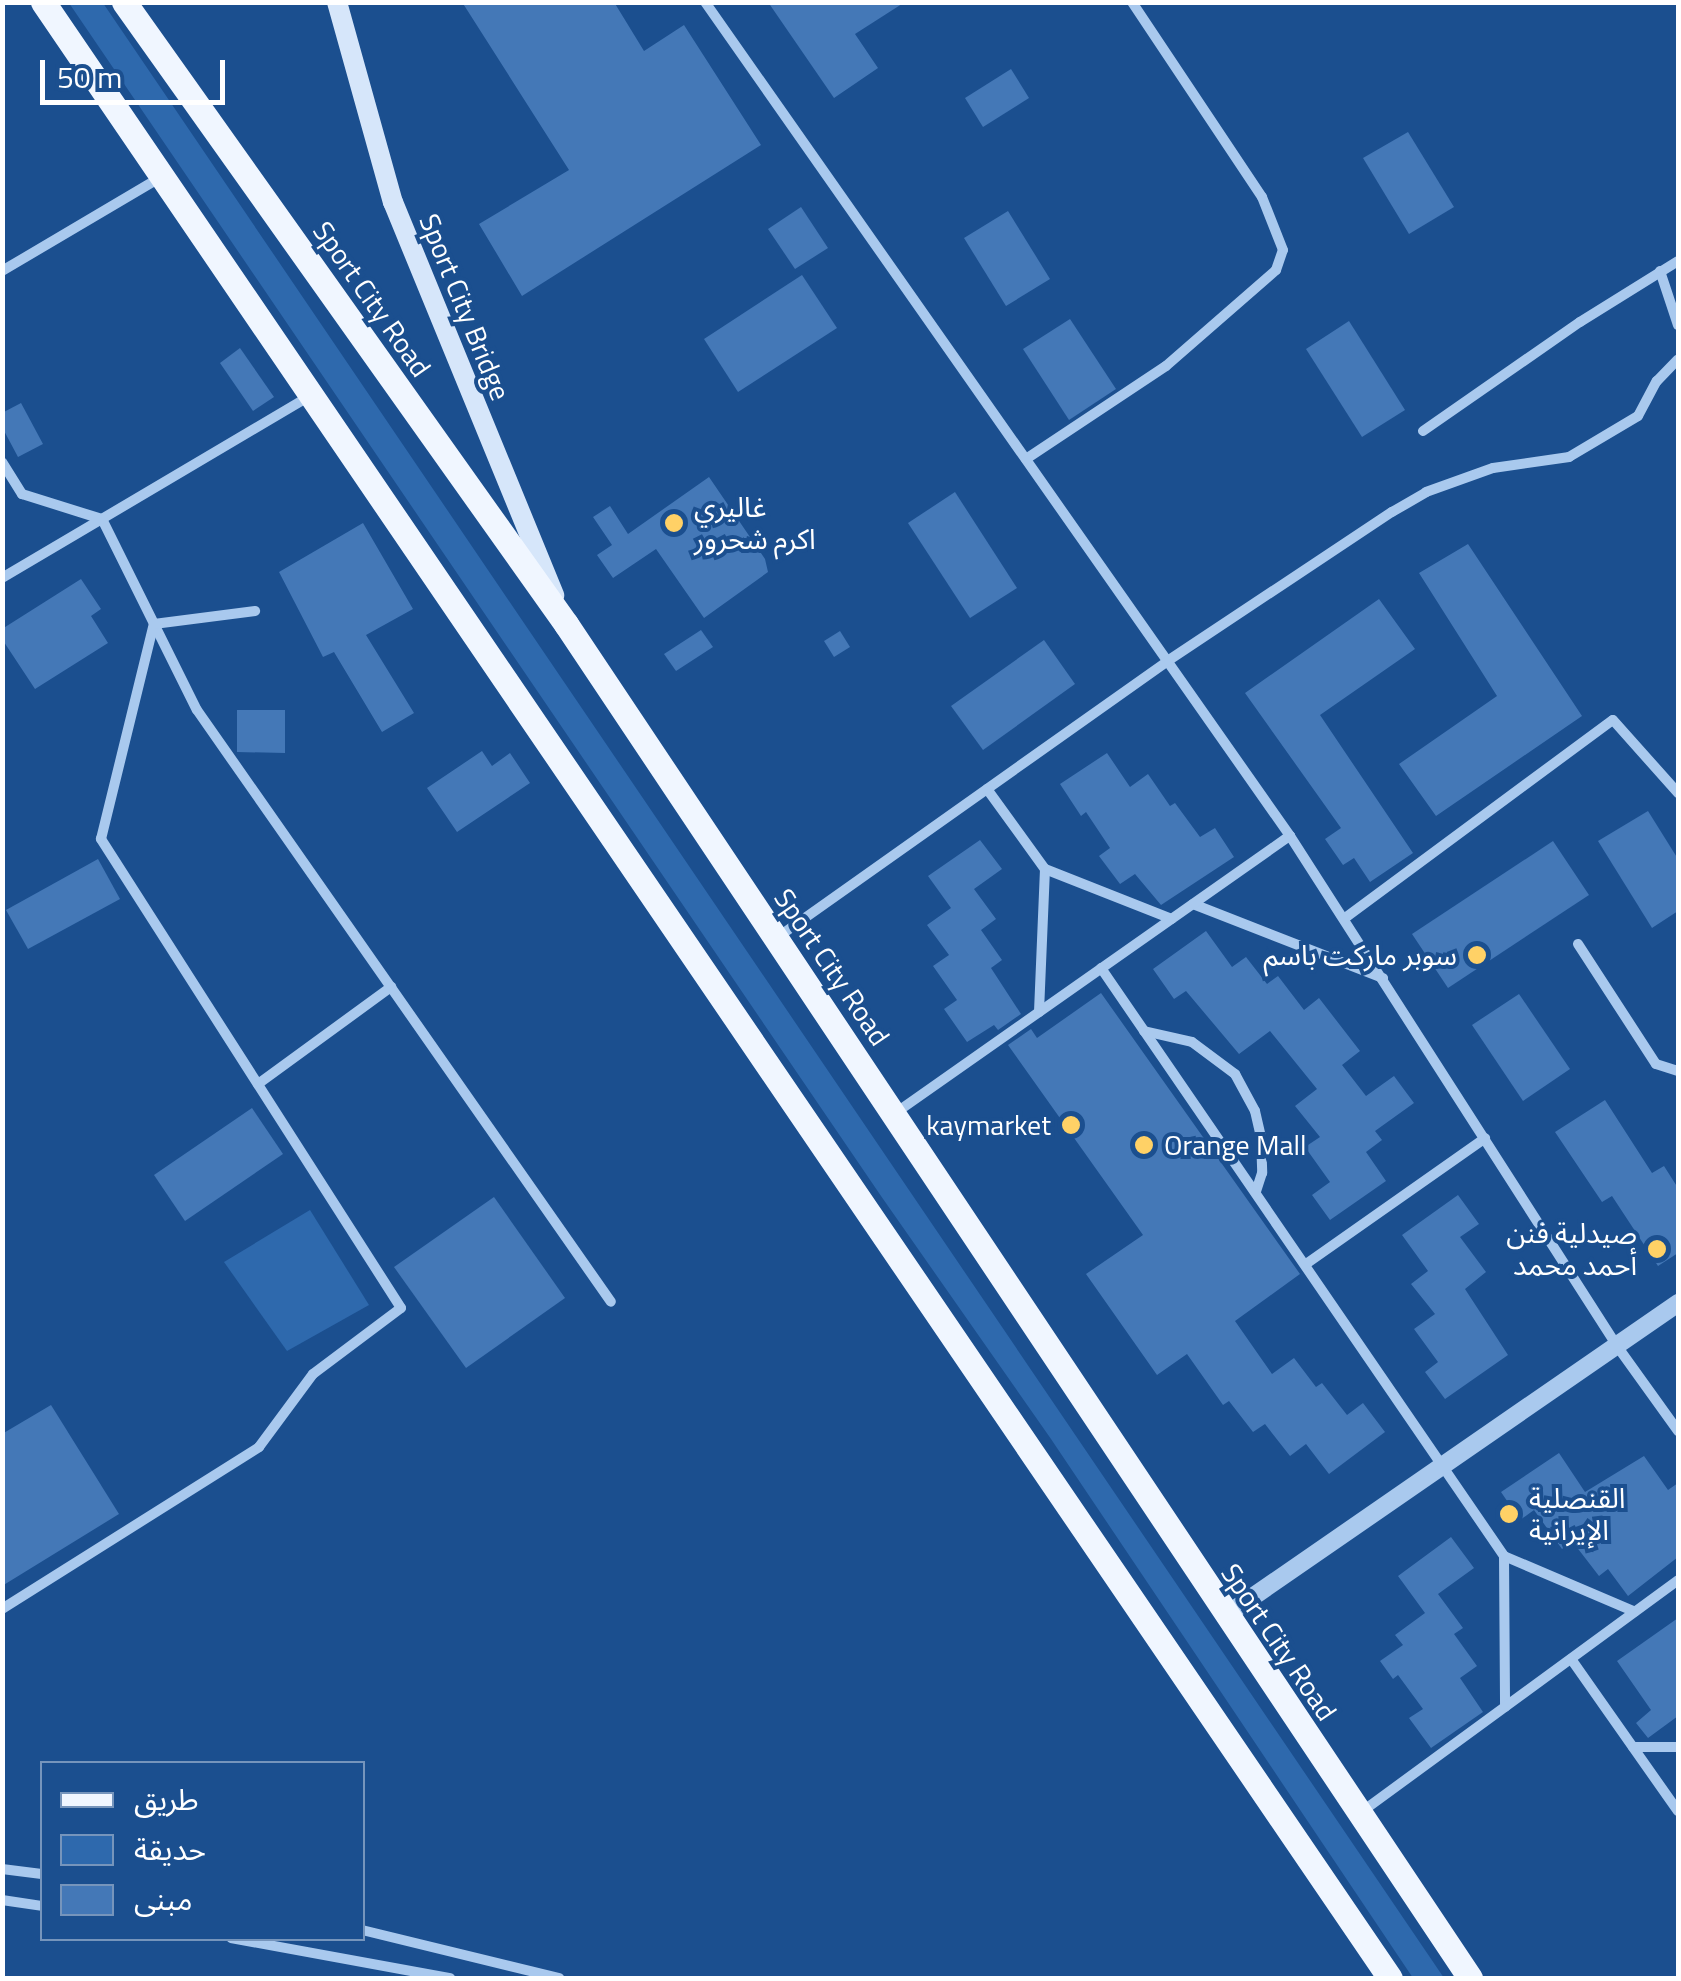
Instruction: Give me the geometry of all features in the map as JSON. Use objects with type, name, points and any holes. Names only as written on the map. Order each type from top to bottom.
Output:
[{"type":"main road","points":[[44,2],[1390,1978]]},
{"type":"main road","name":"Sport City Road","points":[[124,2],[566,624],[1224,1616],[1470,1978]]},
{"type":"main road","name":"Sport City Bridge","points":[[337,2],[393,202],[566,624]]},
{"type":"street","points":[[1026,460],[1166,366],[1276,270],[1283,250],[1262,197],[1132,2]]},
{"type":"street","points":[[708,4],[1290,836],[1617,1346],[1678,1431]]},
{"type":"street","points":[[2,271],[162,176]]},
{"type":"street","points":[[1424,431],[1678,261]]},
{"type":"street","points":[[1660,271],[1678,324]]},
{"type":"street","points":[[777,938],[1169,660],[1426,492],[1493,468],[1569,456],[1638,416],[1657,381],[1678,359]]},
{"type":"street","points":[[2,578],[311,395]]},
{"type":"street","points":[[2,462],[22,494],[102,518],[196,710],[610,1302]]},
{"type":"street","points":[[154,624],[255,611]]},
{"type":"street","points":[[2,1609],[259,1448],[313,1374],[402,1308],[101,839],[154,624]]},
{"type":"street","points":[[1345,918],[1613,720],[1678,794]]},
{"type":"street","points":[[987,789],[1045,869],[1172,919]]},
{"type":"street","points":[[894,1115],[1290,836]]},
{"type":"street","points":[[1040,1012],[1045,869]]},
{"type":"street","points":[[1193,904],[1384,979]]},
{"type":"street","points":[[1578,944],[1656,1064],[1678,1071]]},
{"type":"street","points":[[1101,968],[1445,1464],[1504,1556],[1505,1707]]},
{"type":"street","points":[[258,1084],[391,987]]},
{"type":"street","points":[[1144,1032],[1192,1042],[1234,1074],[1255,1110],[1262,1173],[1256,1192]]},
{"type":"street","points":[[1306,1264],[1485,1138]]},
{"type":"street","points":[[1224,1616],[1678,1303]]},
{"type":"street","points":[[1504,1556],[1635,1612]]},
{"type":"street","points":[[1359,1814],[1678,1580]]},
{"type":"street","points":[[1570,1659],[1678,1810]]},
{"type":"street","points":[[1633,1747],[1678,1747]]},
{"type":"street","points":[[2,1869],[40,1874]]},
{"type":"street","points":[[2,1900],[40,1906]]},
{"type":"street","points":[[365,1931],[559,1978]]},
{"type":"street","points":[[247,1941],[450,1978]]},
{"type":"green space","points":[[69,3],[103,3],[1444,1978],[1413,1978],[1051,1439],[881,1196]]},
{"type":"green space","points":[[310,1210],[369,1305],[287,1351],[224,1262]]},
{"type":"building","points":[[462,2],[614,2],[644,51],[684,25],[761,145],[522,296],[479,224],[569,170]]},
{"type":"building","points":[[768,2],[905,2],[855,34],[878,68],[834,98]]},
{"type":"building","points":[[1011,69],[1029,98],[983,127],[965,98]]},
{"type":"building","points":[[1408,132],[1454,207],[1409,234],[1363,158]]},
{"type":"building","points":[[801,207],[828,248],[795,269],[768,229]]},
{"type":"building","points":[[1008,211],[1050,279],[1006,306],[964,238]]},
{"type":"building","points":[[802,275],[837,328],[738,392],[704,339]]},
{"type":"building","points":[[1070,319],[1116,389],[1069,420],[1023,349]]},
{"type":"building","points":[[1349,321],[1405,410],[1362,437],[1306,349]]},
{"type":"building","points":[[240,348],[274,397],[253,411],[220,363]]},
{"type":"building","points":[[21,403],[43,444],[18,457],[2,427],[2,413]]},
{"type":"building","points":[[709,477],[765,559],[768,572],[704,618],[656,549],[613,578],[597,555],[612,545],[593,517],[610,506],[628,534]]},
{"type":"building","points":[[955,492],[1017,588],[970,618],[908,523]]},
{"type":"building","points":[[363,523],[413,609],[366,635],[414,713],[382,732],[334,652],[323,657],[279,572]]},
{"type":"building","points":[[1468,544],[1582,716],[1436,816],[1399,764],[1497,696],[1419,573]]},
{"type":"building","points":[[81,579],[101,609],[91,616],[108,643],[35,689],[2,639],[2,629]]},
{"type":"building","points":[[1379,599],[1415,649],[1320,715],[1413,853],[1370,882],[1354,858],[1343,865],[1325,839],[1341,828],[1245,693]]},
{"type":"building","points":[[701,630],[713,647],[676,671],[664,654]]},
{"type":"building","points":[[840,631],[850,647],[834,657],[824,641]]},
{"type":"building","points":[[1044,640],[1075,684],[983,750],[951,706]]},
{"type":"building","points":[[237,710],[285,710],[285,753],[237,752]]},
{"type":"building","points":[[482,751],[492,766],[510,753],[530,783],[457,832],[427,788]]},
{"type":"building","points":[[1107,753],[1130,787],[1148,774],[1170,806],[1175,803],[1200,837],[1215,828],[1234,857],[1161,905],[1135,874],[1120,884],[1099,856],[1110,848],[1086,812],[1081,816],[1060,784]]},
{"type":"building","points":[[1648,811],[1678,859],[1678,911],[1652,928],[1598,841]]},
{"type":"building","points":[[980,840],[1002,869],[974,889],[996,919],[981,930],[1002,960],[991,968],[1021,1014],[998,1030],[994,1025],[967,1042],[944,1009],[957,1000],[933,966],[949,955],[927,925],[951,908],[928,876]]},
{"type":"building","points":[[1553,841],[1589,895],[1448,988],[1412,934]]},
{"type":"building","points":[[98,859],[120,899],[28,949],[6,910]]},
{"type":"building","points":[[1206,931],[1232,967],[1246,957],[1267,984],[1278,976],[1304,1010],[1319,998],[1360,1051],[1342,1065],[1366,1096],[1394,1076],[1414,1103],[1375,1131],[1382,1140],[1366,1152],[1386,1181],[1330,1220],[1312,1195],[1330,1182],[1305,1147],[1320,1137],[1295,1106],[1317,1089],[1270,1031],[1239,1054],[1186,991],[1174,999],[1153,969]]},
{"type":"building","name":"Orange Mall","points":[[1101,993],[1300,1274],[1235,1321],[1272,1374],[1294,1358],[1316,1387],[1322,1383],[1347,1415],[1363,1403],[1385,1432],[1329,1474],[1306,1444],[1290,1456],[1265,1424],[1253,1432],[1229,1401],[1223,1405],[1187,1354],[1157,1375],[1086,1274],[1143,1235],[1008,1045],[1031,1029],[1037,1038]]},
{"type":"building","points":[[1519,994],[1570,1069],[1523,1101],[1472,1025]]},
{"type":"building","points":[[1605,1100],[1652,1173],[1664,1166],[1678,1188],[1678,1253],[1658,1266],[1612,1196],[1602,1202],[1555,1132]]},
{"type":"building","points":[[252,1108],[283,1154],[185,1221],[154,1175]]},
{"type":"building","points":[[1458,1195],[1479,1224],[1460,1237],[1486,1272],[1465,1289],[1508,1355],[1445,1399],[1425,1372],[1438,1362],[1414,1329],[1435,1314],[1411,1284],[1428,1271],[1402,1235]]},
{"type":"building","points":[[494,1197],[565,1298],[466,1368],[394,1267]]},
{"type":"building","points":[[51,1405],[119,1514],[2,1586],[2,1434]]},
{"type":"building","points":[[1559,1453],[1585,1492],[1644,1456],[1668,1490],[1678,1483],[1678,1557],[1628,1596],[1608,1569],[1599,1576],[1572,1541],[1562,1549],[1534,1510],[1520,1520],[1501,1492]]},
{"type":"building","points":[[1451,1537],[1474,1568],[1438,1594],[1463,1628],[1454,1634],[1477,1666],[1460,1678],[1483,1712],[1431,1748],[1409,1718],[1423,1709],[1398,1675],[1393,1679],[1380,1661],[1403,1645],[1395,1635],[1425,1613],[1398,1576]]},
{"type":"building","points":[[1678,1618],[1678,1716],[1648,1738],[1636,1723],[1651,1710],[1617,1661]]},
{"type":"place","name":"غاليري اكرم شحرور","points":[[674,523]]},
{"type":"place","name":"سوبر ماركت باسم","points":[[1477,955]]},
{"type":"place","name":"kaymarket","points":[[1071,1125]]},
{"type":"place","name":"Orange Mall","points":[[1144,1145]]},
{"type":"place","name":"صيدلية فنن أحمد محمد","points":[[1657,1249]]},
{"type":"place","name":"القنصلية الإيرانية","points":[[1509,1514]]}]
